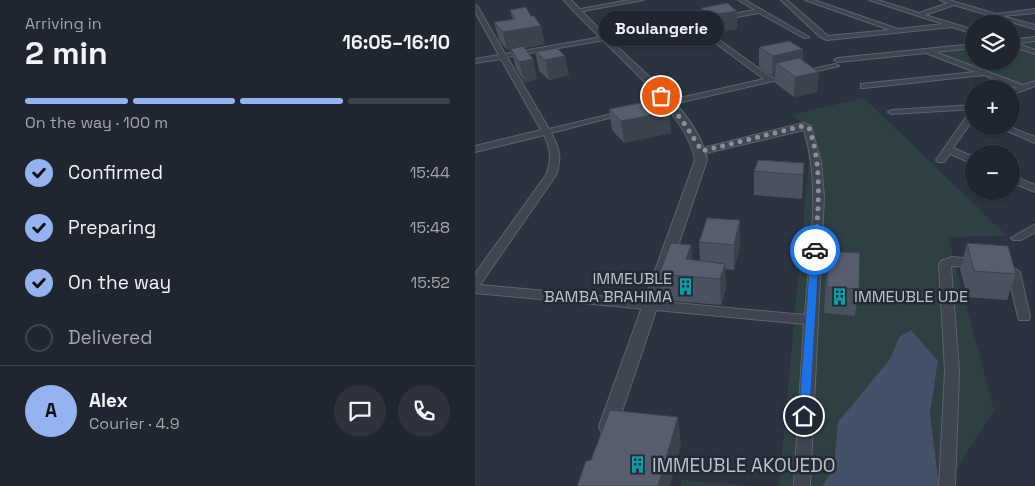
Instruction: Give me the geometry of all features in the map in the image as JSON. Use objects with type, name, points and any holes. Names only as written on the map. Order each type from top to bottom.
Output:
[{"type":"street","points":[[567,0],[669,103],[691,132],[702,151],[701,160],[603,441]]},
{"type":"street","points":[[578,10],[640,0]]},
{"type":"street","points":[[741,0],[806,37]]},
{"type":"street","points":[[784,0],[824,37],[954,25]]},
{"type":"street","points":[[808,0],[899,31]]},
{"type":"street","points":[[815,2],[824,0]]},
{"type":"street","points":[[872,0],[965,29]]},
{"type":"street","points":[[943,0],[992,15],[1035,11]]},
{"type":"street","points":[[921,14],[963,0]]},
{"type":"street","points":[[475,7],[505,56],[556,151],[556,162],[551,174],[475,283]]},
{"type":"street","points":[[475,61],[759,11]]},
{"type":"street","points":[[692,23],[771,80]]},
{"type":"street","points":[[1020,23],[1035,27]]},
{"type":"street","points":[[1020,42],[1035,39]]},
{"type":"street","points":[[1020,46],[1035,52]]},
{"type":"street","points":[[640,110],[836,63],[965,47]]},
{"type":"street","points":[[925,51],[1024,88]]},
{"type":"street","points":[[864,86],[985,73]]},
{"type":"street","points":[[1020,90],[1035,83]]},
{"type":"street","points":[[475,149],[631,112]]},
{"type":"street","points":[[892,112],[965,112]]},
{"type":"street","points":[[941,160],[965,123]]},
{"type":"street","points":[[702,151],[803,126],[809,128],[814,144],[819,203],[805,398],[802,486]]},
{"type":"street","points":[[1020,134],[1035,140]]},
{"type":"street","points":[[947,149],[965,157]]},
{"type":"street","points":[[1020,182],[1035,189]]},
{"type":"street","points":[[1017,238],[1035,227]]},
{"type":"street","points":[[947,486],[952,371],[945,264],[952,261],[1011,269],[1014,272],[1024,316]]},
{"type":"street","points":[[475,289],[811,320]]},
{"type":"shaded area","points":[[1035,41],[1035,80],[1024,85],[1020,84],[1020,80],[1010,80],[983,70],[1020,70],[1020,43]]},
{"type":"shaded area","points":[[965,49],[965,63],[934,52]]},
{"type":"shaded area","points":[[864,98],[965,195],[965,200],[970,200],[1007,236],[948,237],[994,410],[946,486],[939,486],[930,414],[938,361],[911,330],[899,337],[890,359],[838,422],[834,464],[823,486],[779,486],[812,128],[791,115]]},
{"type":"shaded area","points":[[682,480],[758,486],[681,486]]},
{"type":"water","points":[[911,330],[938,361],[930,414],[939,486],[823,486],[834,464],[838,422],[890,359],[899,337]]},
{"type":"building","points":[[727,3],[737,11],[711,15],[701,8]]},
{"type":"building","points":[[526,7],[531,16],[534,16],[541,26],[503,32],[494,22],[515,19],[510,10]]},
{"type":"building","points":[[789,41],[803,49],[773,56],[759,47]]},
{"type":"building","points":[[523,46],[533,59],[519,62],[511,49]]},
{"type":"building","points":[[557,48],[565,56],[545,60],[535,52]]},
{"type":"building","points":[[799,58],[819,72],[795,77],[776,63]]},
{"type":"building","points":[[655,100],[669,112],[621,121],[609,109]]},
{"type":"building","points":[[758,160],[804,163],[803,175],[754,171]]},
{"type":"building","points":[[707,218],[740,220],[734,245],[699,242]]},
{"type":"building","points":[[671,243],[691,245],[686,259],[725,264],[720,279],[659,274]]},
{"type":"building","points":[[967,243],[1008,246],[1016,274],[974,271]]},
{"type":"building","points":[[828,251],[860,253],[859,289],[827,287]]},
{"type":"building","points":[[610,410],[678,417],[658,486],[577,486],[586,461],[591,460]]},
{"type":"way so far","points":[[661,96],[682,120],[702,151],[803,126],[809,128],[816,158],[819,203],[815,250]]},
{"type":"place","name":"Boulangerie","points":[[661,96]]},
{"type":"place","name":"IMMEUBLE BAMBA BRAHIMA","points":[[686,287]]},
{"type":"place","name":"IMMEUBLE UDE","points":[[840,296]]},
{"type":"place","name":"IMMEUBLE AKOUEDO","points":[[638,465]]},
{"type":"route","points":[[804,416],[815,250]]}]
